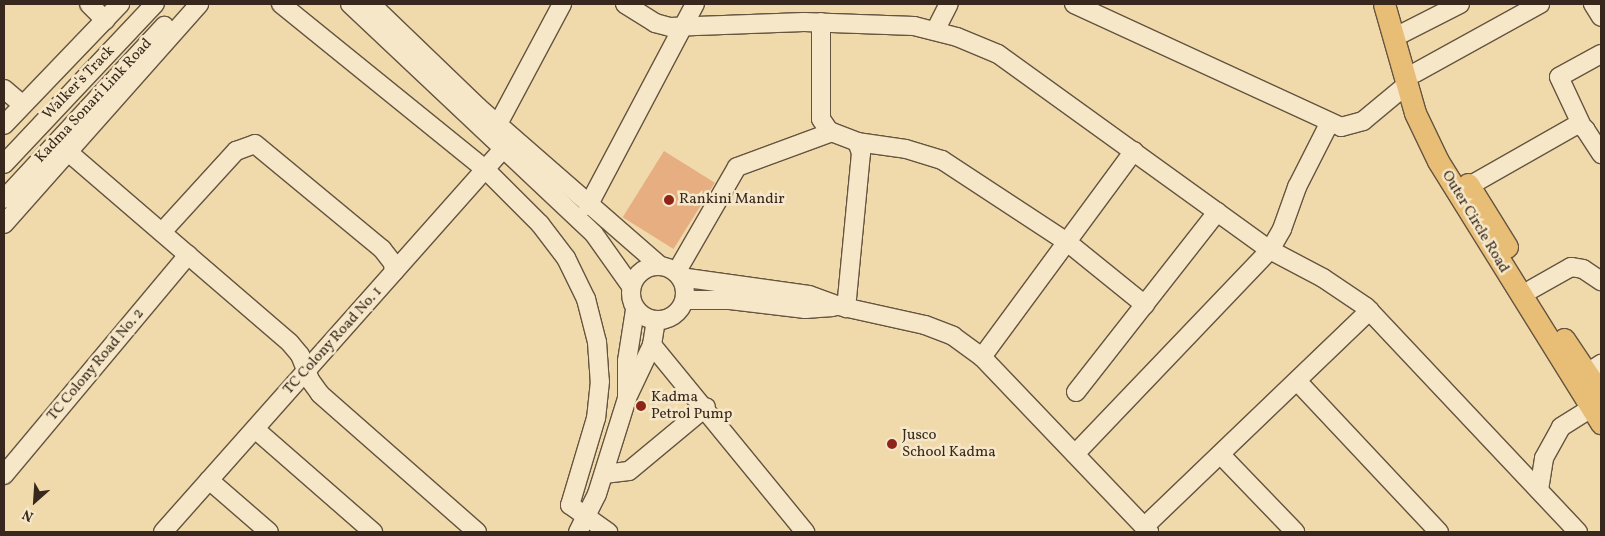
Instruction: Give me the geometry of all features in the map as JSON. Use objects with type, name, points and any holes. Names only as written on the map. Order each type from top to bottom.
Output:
[{"type":"main road","name":"Outer Circle Road","points":[[1384,4],[1410,79],[1443,143],[1532,289],[1594,368],[1598,408]]},
{"type":"main road","name":"Outer Circle Road","points":[[1395,4],[1403,33],[1414,114],[1438,161],[1598,408]]},
{"type":"street","points":[[89,4],[104,20]]},
{"type":"street","points":[[4,125],[22,104],[120,4]]},
{"type":"street","name":"Walker's Track","points":[[4,164],[155,4]]},
{"type":"street","name":"Kadma Sonari Link Road","points":[[4,199],[185,4]]},
{"type":"street","points":[[4,224],[199,4]]},
{"type":"street","points":[[281,4],[485,169],[540,224],[566,258],[586,299],[597,342],[600,381],[588,450],[570,500],[572,509],[582,525],[608,532]]},
{"type":"street","points":[[350,4],[594,234],[631,286]]},
{"type":"street","points":[[371,4],[588,206],[658,265],[678,274],[809,295],[843,307],[925,325],[953,336],[982,357],[1146,530],[1370,310]]},
{"type":"street","points":[[625,4],[655,23],[681,26],[821,22],[914,26],[935,31],[998,54],[1270,250],[1324,278],[1370,310],[1578,532]]},
{"type":"street","points":[[588,206],[681,26],[695,4]]},
{"type":"street","points":[[935,31],[949,4]]},
{"type":"street","points":[[1074,4],[1329,124],[1353,126],[1410,79],[1540,4]]},
{"type":"street","points":[[1403,33],[1460,4]]},
{"type":"street","points":[[1593,4],[1601,16]]},
{"type":"street","points":[[498,124],[554,7]]},
{"type":"street","points":[[821,22],[821,119],[832,132],[857,142],[906,149],[942,160],[1067,242],[1144,305]]},
{"type":"street","points":[[1601,54],[1559,77],[1582,126],[1601,154]]},
{"type":"street","points":[[4,89],[22,104]]},
{"type":"street","points":[[1075,454],[1270,250],[1282,228],[1296,186],[1329,124]]},
{"type":"street","points":[[1469,186],[1574,125],[1582,126]]},
{"type":"street","points":[[678,274],[737,168],[832,132]]},
{"type":"street","points":[[843,307],[861,153],[857,142]]},
{"type":"street","points":[[162,232],[236,151],[255,144],[382,249],[393,263],[394,272]]},
{"type":"street","name":"TC Colony Road No. 1","points":[[167,531],[503,149]]},
{"type":"street","points":[[67,151],[290,343],[300,355],[306,372],[320,394],[477,532]]},
{"type":"street","points":[[982,357],[1134,151]]},
{"type":"street","points":[[1076,392],[1217,212]]},
{"type":"street","name":"TC Colony Road No. 2","points":[[4,475],[188,254]]},
{"type":"street","points":[[658,265],[646,267],[636,275],[631,286],[630,298],[635,310],[644,318],[656,321],[674,315],[684,300],[685,288],[678,274]]},
{"type":"street","points":[[1532,289],[1570,267],[1583,269],[1601,281]]},
{"type":"street","points":[[684,300],[730,300],[805,309],[843,307]]},
{"type":"street","points":[[627,398],[627,361],[635,310]]},
{"type":"street","points":[[582,525],[604,474],[627,398],[652,345],[656,321]]},
{"type":"street","points":[[652,345],[706,407],[804,532]]},
{"type":"street","points":[[1298,382],[1439,532]]},
{"type":"street","points":[[604,474],[629,471],[706,407]]},
{"type":"street","points":[[1539,490],[1544,458],[1561,428],[1598,408]]},
{"type":"street","points":[[255,430],[373,532]]},
{"type":"street","points":[[1221,455],[1295,532]]},
{"type":"street","points":[[210,480],[269,532]]},
{"type":"building","name":"Rankini Mandir","points":[[664,151],[715,183],[674,249],[623,217]]},
{"type":"place","name":"Rankini Mandir","points":[[669,200]]},
{"type":"place","name":"Kadma Petrol Pump","points":[[641,406]]},
{"type":"place","name":"Jusco School Kadma","points":[[892,444]]}]
